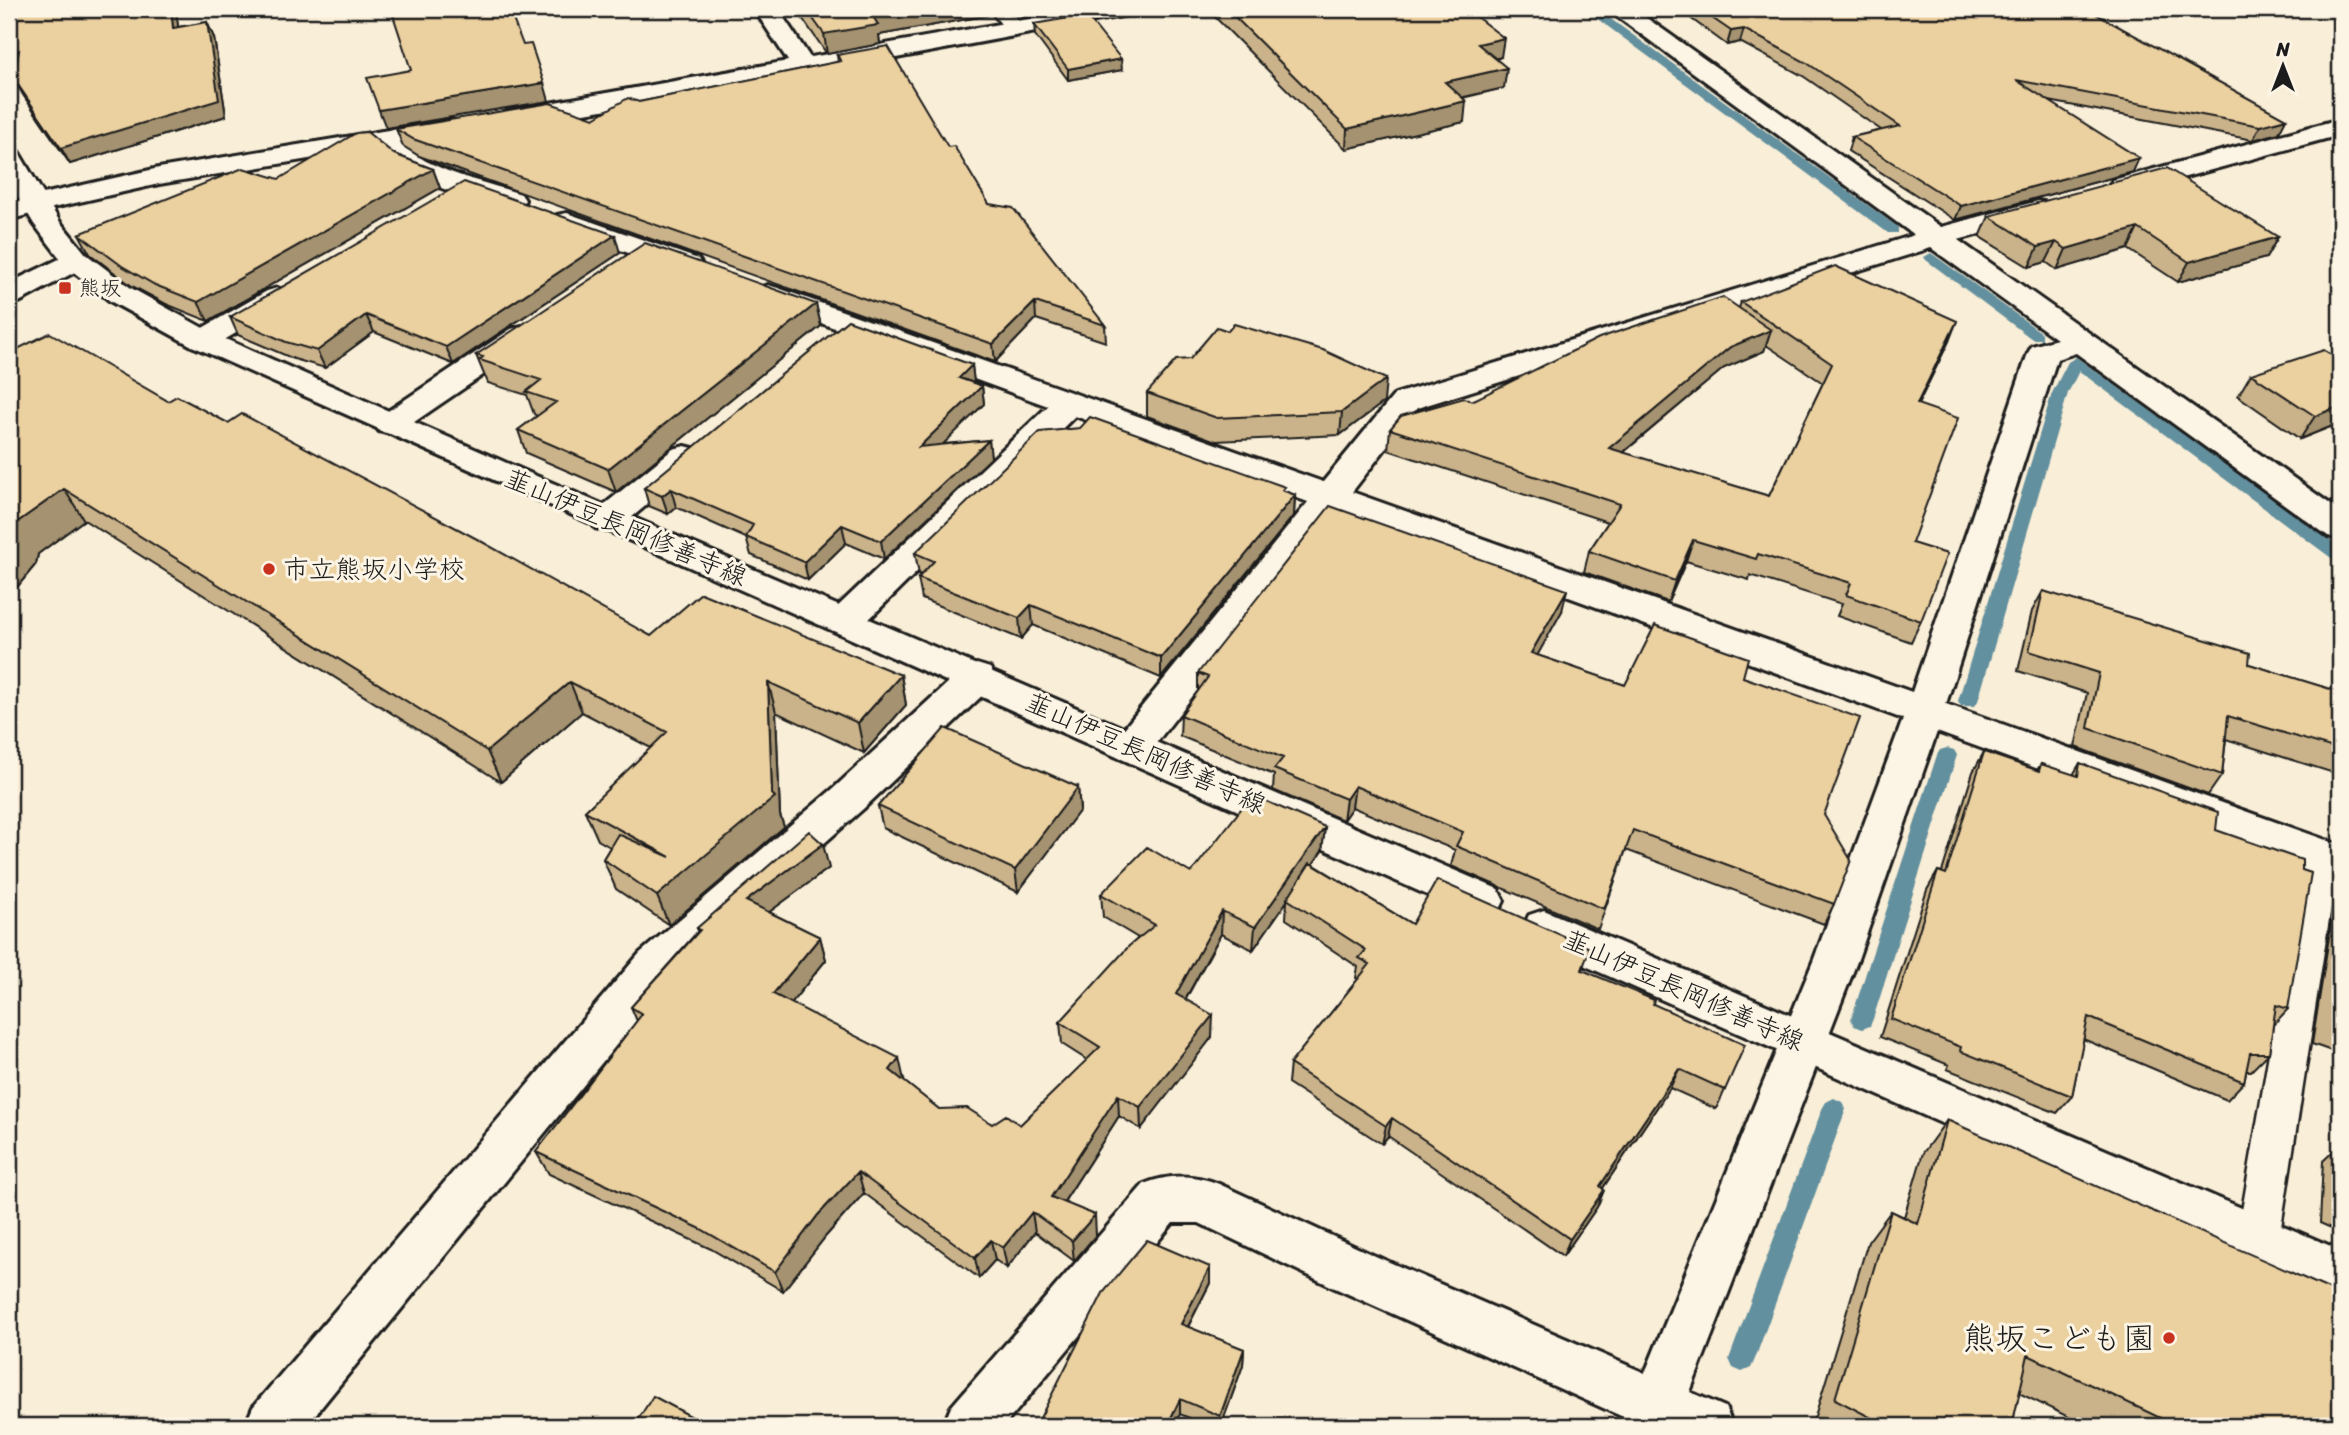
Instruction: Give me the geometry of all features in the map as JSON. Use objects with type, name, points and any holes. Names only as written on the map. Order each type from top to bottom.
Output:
[{"type":"street","points":[[766,9],[806,68]]},
{"type":"street","points":[[22,208],[159,176],[806,68],[1122,9]]},
{"type":"street","points":[[1619,9],[2340,528]]},
{"type":"street","points":[[2098,193],[2340,127]]},
{"type":"street","points":[[384,139],[389,151],[409,164],[729,280],[836,332],[1068,405],[2331,859]]},
{"type":"street","name":"韮山伊豆長岡修善寺線","points":[[9,157],[22,208],[76,260],[144,309],[203,340],[607,520],[977,678],[1804,1043],[2340,1275]]},
{"type":"street","points":[[433,206],[469,185]]},
{"type":"street","points":[[1132,746],[1406,401],[1936,237],[2057,204]]},
{"type":"street","points":[[615,273],[649,250]]},
{"type":"street","points":[[9,296],[76,260]]},
{"type":"street","points":[[203,340],[300,284]]},
{"type":"street","points":[[390,424],[548,318]]},
{"type":"street","points":[[1657,1415],[1719,1246],[1804,1043],[1924,714],[2043,353],[2081,341]]},
{"type":"street","points":[[845,621],[1068,405]]},
{"type":"street","points":[[607,520],[711,435]]},
{"type":"street","points":[[272,1426],[655,966],[849,798],[977,678]]},
{"type":"street","points":[[970,1426],[1161,1200],[1202,1200],[1657,1415],[1706,1426]]},
{"type":"lane","points":[[999,9],[1016,30]]},
{"type":"lane","points":[[2259,1240],[2331,859]]},
{"type":"building","points":[[9,9],[171,9],[173,28],[207,22],[219,100],[61,148],[14,79],[19,50],[9,52]]},
{"type":"building","points":[[391,9],[509,9],[523,45],[531,44],[544,83],[379,110],[367,78],[411,70]]},
{"type":"building","points":[[806,9],[915,9],[873,16],[878,25],[824,34]]},
{"type":"building","points":[[1227,9],[1466,9],[1504,38],[1478,44],[1507,68],[1445,82],[1466,101],[1347,129]]},
{"type":"building","points":[[1699,9],[2087,9],[2286,119],[2260,126],[2016,80],[2139,158],[1961,206],[1852,137],[1900,126],[1807,63],[1744,29],[1731,31]]},
{"type":"building","points":[[1086,15],[1121,59],[1068,69],[1034,24]]},
{"type":"building","points":[[888,46],[948,147],[954,146],[989,204],[1013,208],[1105,325],[1035,302],[993,344],[413,139],[396,129],[550,103],[594,118],[628,98],[639,102],[841,61],[837,55]]},
{"type":"building","points":[[367,132],[394,154],[433,169],[198,302],[155,285],[122,266],[79,234],[243,168],[279,179],[356,133]]},
{"type":"building","points":[[2167,168],[2278,237],[2189,262],[2138,228],[2066,249],[2056,242],[2038,247],[1989,216]]},
{"type":"building","points":[[464,182],[615,235],[446,347],[366,315],[317,351],[286,342],[230,317]]},
{"type":"building","points":[[645,243],[816,304],[608,469],[518,430],[556,402],[526,392],[541,380],[480,360],[483,357],[476,355]]},
{"type":"building","points":[[1835,266],[1957,321],[1917,404],[1958,418],[1912,543],[1947,554],[1921,621],[1846,595],[1851,583],[1758,554],[1756,559],[1693,540],[1675,581],[1589,551],[1620,504],[1390,429],[1401,416],[1464,398],[1472,401],[1599,338],[1723,297],[1771,330],[1730,347],[1609,448],[1769,496],[1832,364],[1741,302]]},
{"type":"building","points":[[848,320],[972,365],[959,378],[982,386],[919,447],[989,440],[881,541],[842,525],[804,562],[746,537],[753,525],[671,489],[662,496],[644,488]]},
{"type":"building","points":[[1234,324],[1323,350],[1386,379],[1342,412],[1217,418],[1147,393],[1176,360],[1190,359],[1217,327],[1228,331]]},
{"type":"building","points":[[50,333],[168,401],[177,396],[228,423],[242,414],[477,539],[651,636],[701,593],[901,675],[858,723],[768,682],[772,794],[775,797],[657,896],[603,859],[618,834],[670,857],[585,811],[667,732],[570,682],[487,751],[64,489],[16,523],[15,534],[9,540],[9,353]]},
{"type":"building","points":[[2324,350],[2340,360],[2340,406],[2315,416],[2251,374]]},
{"type":"building","points":[[1090,417],[1285,487],[1282,490],[1295,495],[1161,658],[1031,605],[1019,618],[918,578],[934,561],[915,553],[1040,432],[1080,428]]},
{"type":"building","points":[[1330,506],[1567,590],[1531,653],[1625,685],[1655,625],[1748,658],[1743,677],[1860,718],[1824,815],[1851,860],[1834,904],[1633,830],[1604,909],[1456,846],[1463,832],[1355,786],[1346,799],[1274,769],[1283,758],[1181,715],[1208,677],[1198,673]]},
{"type":"building","points":[[2043,591],[2250,653],[2249,664],[2340,692],[2340,750],[2228,716],[2222,775],[2088,728],[2099,673],[2029,651]]},
{"type":"building","points":[[945,728],[1078,787],[1015,870],[878,806]]},
{"type":"building","points":[[1984,752],[2039,771],[2041,764],[2078,776],[2080,763],[2218,812],[2216,830],[2302,860],[2302,870],[2311,873],[2288,1009],[2276,1005],[2269,1053],[2250,1053],[2244,1082],[2088,1017],[2072,1096],[1960,1051],[1961,1047],[1891,1019],[1938,871],[1946,874]]},
{"type":"building","points":[[1252,795],[1325,827],[1255,927],[1222,911],[1176,994],[1213,1015],[1140,1107],[1118,1095],[1051,1197],[1095,1215],[1072,1241],[1032,1212],[1003,1248],[991,1240],[975,1258],[858,1172],[818,1215],[775,1272],[701,1229],[536,1152],[642,1014],[631,1007],[700,930],[697,928],[809,831],[823,844],[746,901],[820,937],[773,994],[899,1058],[890,1070],[939,1109],[967,1108],[992,1124],[1006,1115],[1020,1125],[1100,1047],[1060,1022],[1129,946],[1155,925],[1101,894],[1147,847],[1191,873]]},
{"type":"building","points":[[1310,863],[1412,924],[1437,880],[1590,948],[1582,970],[1654,1000],[1653,1004],[1745,1045],[1725,1090],[1679,1069],[1600,1186],[1604,1190],[1570,1239],[1392,1118],[1386,1126],[1290,1064],[1370,964],[1359,958],[1366,950],[1287,899]]},
{"type":"building","points":[[2340,970],[2340,1026],[2332,1023]]},
{"type":"building","points":[[1947,1120],[2340,1294],[2340,1426],[2177,1426],[2028,1355],[2012,1426],[1887,1426],[1835,1399],[1891,1211],[1918,1224]]},
{"type":"building","points":[[1147,1240],[1210,1267],[1181,1324],[1244,1349],[1220,1416],[1180,1399],[1167,1426],[1036,1426],[1103,1293]]},
{"type":"building","points":[[653,1396],[709,1426],[634,1426]]},
{"type":"waterway","points":[[1590,9],[1893,230]]},
{"type":"waterway","points":[[1931,257],[2037,336]]},
{"type":"waterway","points":[[1968,701],[2060,393],[2076,362],[2340,556]]},
{"type":"waterway","points":[[1862,1019],[1947,755]]},
{"type":"waterway","points":[[1742,1359],[1834,1109]]},
{"type":"place","name":"熊坂","points":[[65,288]]},
{"type":"place","name":"市立熊坂小学校","points":[[269,569]]},
{"type":"place","name":"熊坂こども園","points":[[2169,1338]]}]
